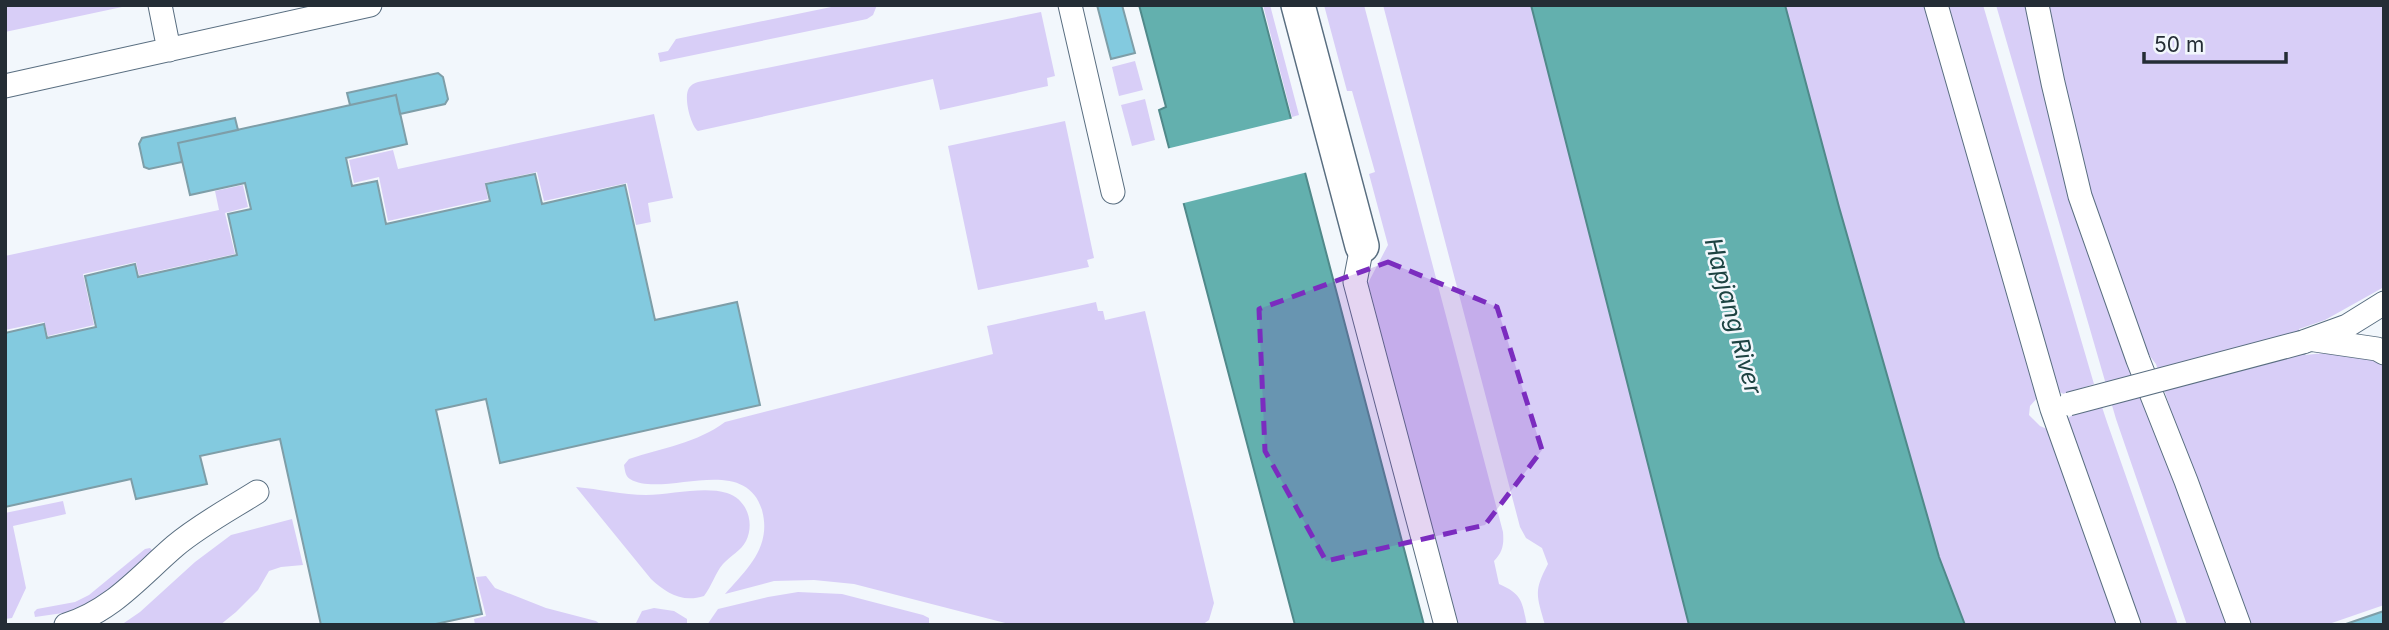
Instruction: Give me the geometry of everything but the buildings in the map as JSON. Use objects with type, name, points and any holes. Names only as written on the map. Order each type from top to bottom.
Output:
[{"type":"street","points":[[160,5],[169,50]]},
{"type":"street","points":[[5,86],[370,5]]},
{"type":"street","points":[[1070,5],[1113,192]]},
{"type":"street","points":[[1298,5],[1362,246],[1355,282],[1446,625]]},
{"type":"street","points":[[1936,5],[2129,625]]},
{"type":"street","points":[[2038,5],[2053,83],[2080,196],[2138,360],[2239,625]]},
{"type":"street","points":[[2060,407],[2309,341],[2347,326],[2384,303]]},
{"type":"street","points":[[2309,341],[2377,349],[2384,353]]},
{"type":"street","points":[[66,625],[98,612],[120,597],[176,545],[257,492]]},
{"type":"highlighted area","points":[[1388,262],[1497,307],[1542,450],[1485,525],[1326,561],[1265,451],[1259,309]]},
{"type":"shaded area","points":[[5,5],[121,5],[122,7],[5,32]]},
{"type":"shaded area","points":[[841,5],[877,5],[873,15],[867,19],[660,62],[658,53],[668,51],[676,39]]},
{"type":"shaded area","points":[[1263,5],[1270,5],[1299,115],[1292,117]]},
{"type":"shaded area","points":[[1324,5],[1364,5],[1503,532],[1502,548],[1494,561],[1499,584],[1520,599],[1527,625],[1458,625],[1368,283],[1388,245],[1369,174],[1375,172],[1352,91],[1347,91]]},
{"type":"shaded area","points":[[1383,5],[1531,5],[1689,625],[1545,625],[1538,588],[1548,564],[1542,548],[1526,538],[1520,527]]},
{"type":"shaded area","points":[[1785,5],[1930,5],[2038,397],[2030,406],[2029,415],[2040,426],[2054,432],[2124,625],[1965,625],[1939,557],[1839,207]]},
{"type":"shaded area","points":[[1941,5],[1983,5],[2094,384],[2064,394],[2057,391]]},
{"type":"shaded area","points":[[1996,5],[2027,5],[2231,625],[2187,625],[2116,419]]},
{"type":"shaded area","points":[[2045,5],[2384,5],[2384,287],[2325,320],[2299,329],[2305,355],[2355,354],[2384,363],[2384,605],[2326,625],[2247,625],[2156,364],[2145,350],[2089,193]]},
{"type":"shaded area","points":[[1041,12],[1055,76],[1047,78],[1048,86],[940,110],[933,79],[698,131],[690,118],[687,92],[697,82]]},
{"type":"shaded area","points":[[1135,61],[1143,90],[1119,96],[1112,67]]},
{"type":"shaded area","points":[[1145,99],[1155,140],[1132,146],[1121,105]]},
{"type":"shaded area","points":[[654,114],[673,198],[648,203],[651,222],[636,225],[627,183],[544,201],[537,172],[485,183],[488,199],[388,221],[379,177],[354,183],[349,160],[393,150],[398,169]]},
{"type":"shaded area","points":[[1065,121],[1094,258],[1087,260],[1089,267],[978,290],[948,146]]},
{"type":"shaded area","points":[[243,185],[248,207],[225,213],[235,254],[139,275],[136,262],[83,274],[94,325],[48,336],[44,322],[5,330],[5,256],[219,210],[215,191]]},
{"type":"shaded area","points":[[1096,302],[1098,311],[1103,311],[1105,320],[1145,311],[1214,603],[1209,620],[1202,625],[1013,625],[854,584],[814,580],[774,581],[725,594],[756,557],[764,535],[762,510],[753,493],[738,484],[721,480],[644,484],[627,476],[624,465],[629,459],[691,440],[725,422],[993,354],[987,326]]},
{"type":"shaded area","points":[[2102,407],[2178,625],[2135,625],[2064,421],[2071,416]]},
{"type":"shaded area","points":[[576,487],[637,495],[697,491],[727,493],[744,506],[749,519],[749,534],[741,548],[720,568],[704,596],[682,597],[663,589],[651,579]]},
{"type":"shaded area","points":[[63,501],[66,514],[13,526],[26,588],[12,618],[5,619],[5,513]]},
{"type":"shaded area","points":[[292,519],[303,565],[269,571],[258,590],[220,625],[121,625],[231,535]]},
{"type":"shaded area","points":[[150,548],[152,555],[95,602],[77,611],[35,617],[34,612],[37,609],[75,602],[89,595],[145,549]]},
{"type":"shaded area","points":[[486,576],[495,588],[546,608],[596,621],[601,625],[475,625],[474,619],[486,616],[476,577]]},
{"type":"shaded area","points":[[798,592],[842,594],[923,615],[929,618],[929,624],[707,625],[718,609]]},
{"type":"shaded area","points":[[654,608],[674,611],[687,619],[687,625],[635,625],[642,611]]},
{"type":"water","points":[[1139,5],[1261,5],[1424,625],[1295,625],[1159,110],[1166,107]]},
{"type":"water","name":"Hapjang River","points":[[1531,5],[1785,5],[1839,207],[1939,557],[1965,625],[1689,625]]},
{"type":"pier","points":[[1294,118],[1308,172],[1180,204],[1166,149]]}]
